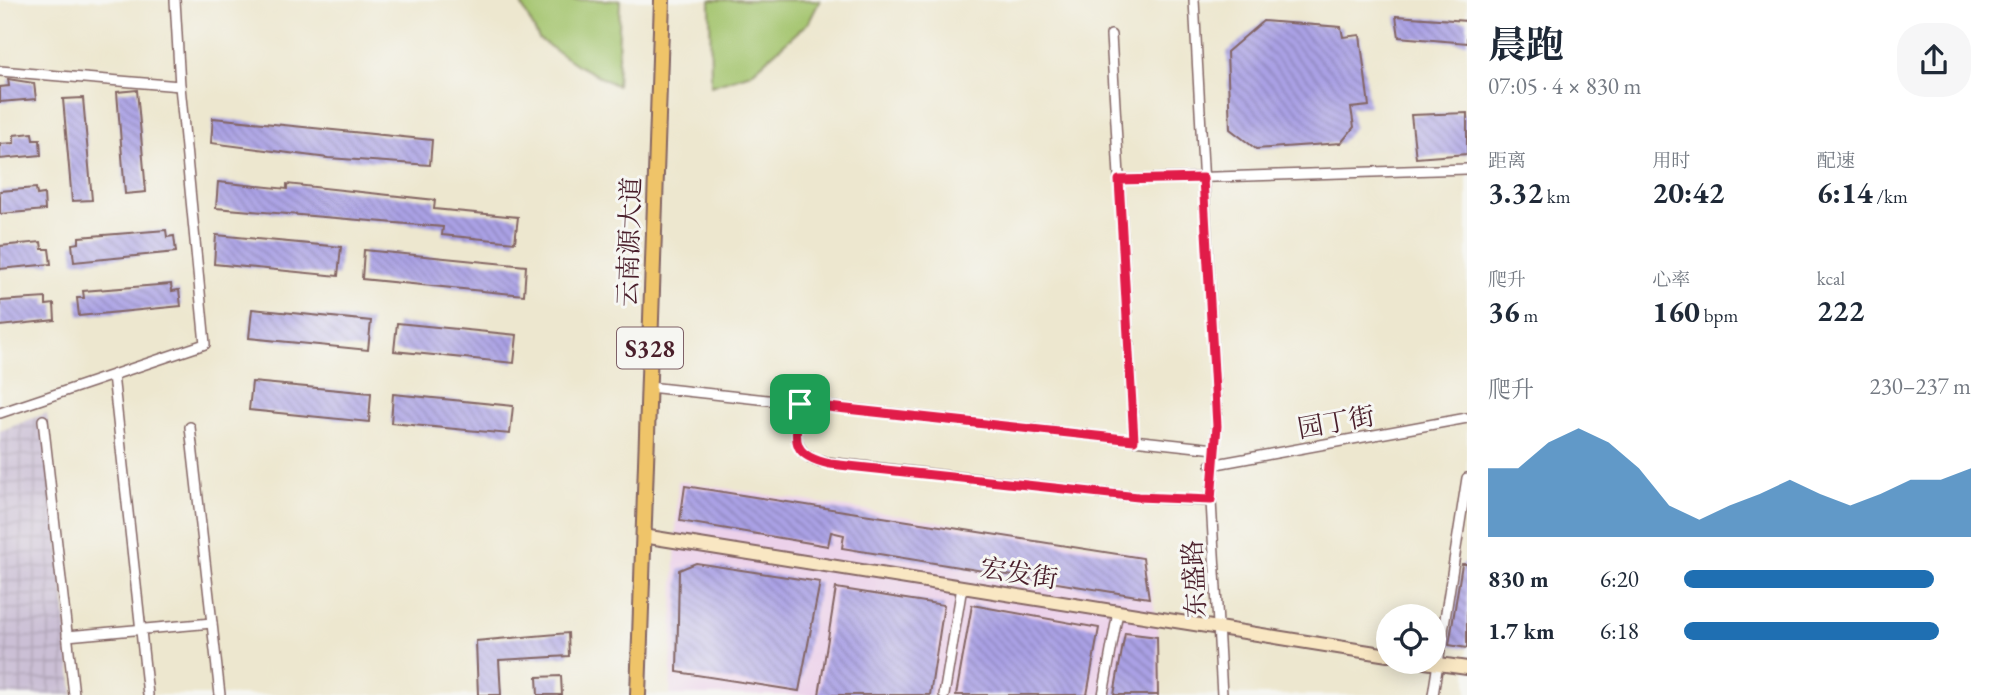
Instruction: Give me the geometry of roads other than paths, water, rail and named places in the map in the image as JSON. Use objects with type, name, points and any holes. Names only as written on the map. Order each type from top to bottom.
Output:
[{"type":"main road","name":"云南源大道","points":[[638,695],[662,0]]},
{"type":"street","points":[[0,413],[205,344],[180,86],[175,0]]},
{"type":"street","name":"东盛路","points":[[1194,0],[1217,426],[1211,500],[1222,695]]},
{"type":"street","points":[[1111,35],[1134,440]]},
{"type":"street","points":[[0,71],[180,86]]},
{"type":"street","points":[[1119,180],[1467,169]]},
{"type":"street","points":[[113,375],[148,695]]},
{"type":"street","points":[[649,387],[1215,449]]},
{"type":"street","points":[[800,404],[795,442],[799,450],[817,461],[1138,497],[1211,500]]},
{"type":"street","name":"园丁街","points":[[1212,466],[1420,429],[1467,418]]},
{"type":"street","points":[[43,420],[74,695]]},
{"type":"street","points":[[191,427],[220,695]]},
{"type":"street","points":[[1442,604],[1467,478]]},
{"type":"street","name":"宏发街","points":[[643,536],[1376,654]]},
{"type":"street","points":[[944,695],[962,587]]},
{"type":"street","points":[[1103,695],[1118,612]]},
{"type":"street","points":[[67,636],[212,623]]},
{"type":"street","points":[[1446,664],[1467,668]]},
{"type":"street","points":[[1432,674],[1433,695]]}]
